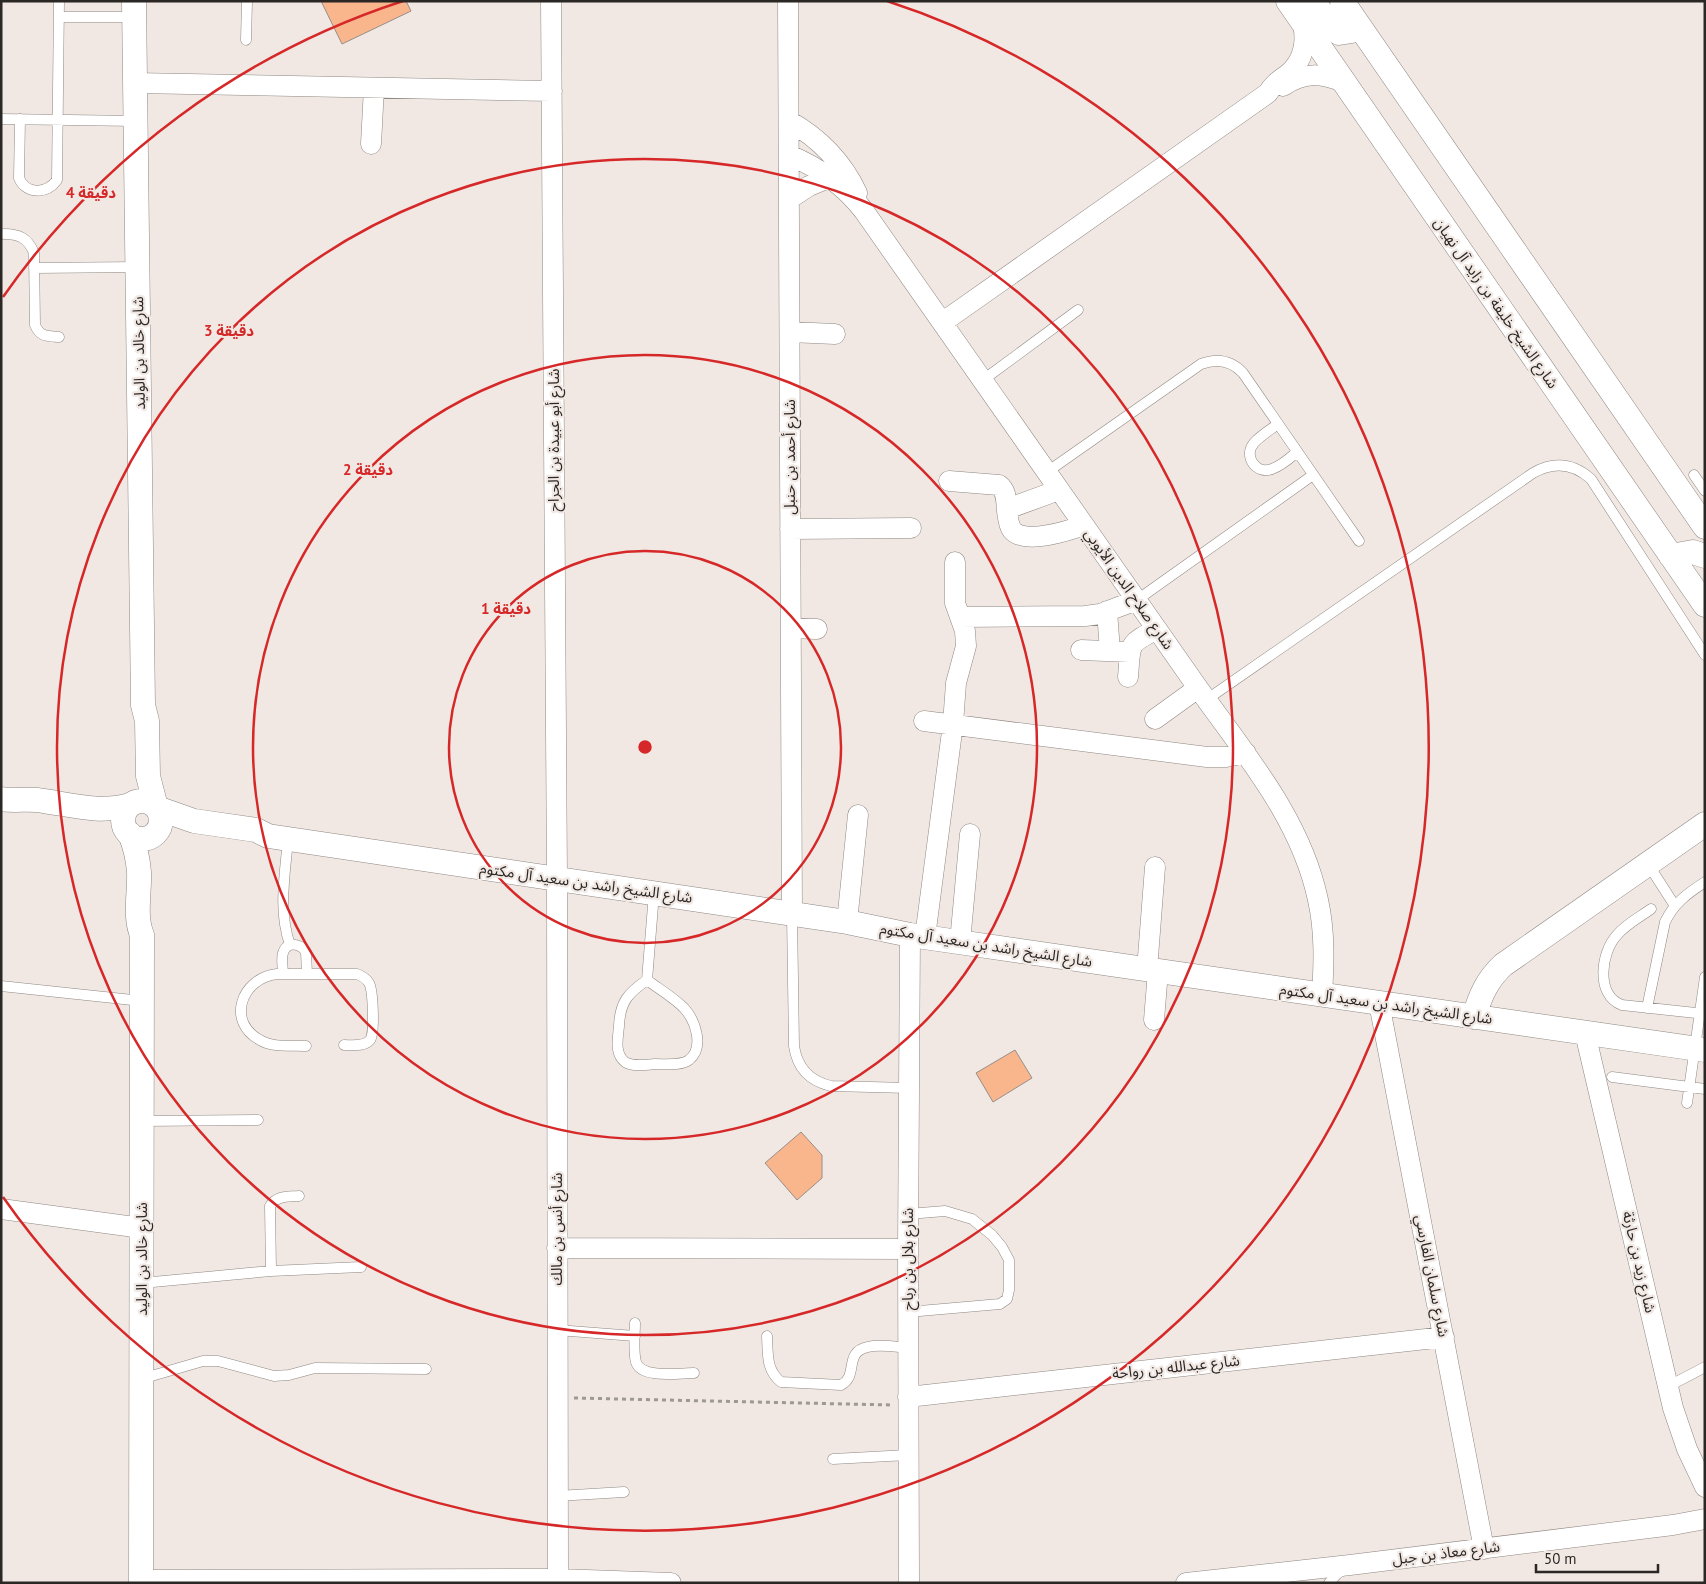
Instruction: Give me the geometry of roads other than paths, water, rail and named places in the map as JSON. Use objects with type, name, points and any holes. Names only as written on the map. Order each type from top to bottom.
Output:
[{"type":"street","name":"شارع أبو عبيدة بن الجراح","points":[[551,1],[557,879]]},
{"type":"street","name":"شارع أحمد بن حنبل","points":[[788,1],[792,914]]},
{"type":"street","name":"شارع الشيخ خليفة بن زايد آل نهيان","points":[[1288,1],[1705,605]]},
{"type":"street","points":[[1314,1],[1329,23],[1339,33],[1352,31],[1356,22]]},
{"type":"street","points":[[1342,1],[1705,527]]},
{"type":"street","name":"شارع خالد بن الوليد","points":[[136,7],[143,706],[147,721],[148,776],[157,808]]},
{"type":"street","points":[[1268,92],[1272,86],[1294,69],[1299,61],[1305,43],[1304,24]]},
{"type":"street","points":[[942,322],[1268,92],[1308,75],[1324,75],[1343,82]]},
{"type":"street","points":[[136,84],[552,92]]},
{"type":"street","points":[[371,144],[374,88]]},
{"type":"street","name":"شارع صلاح الدين الأيوبي","points":[[789,121],[811,136],[831,154],[851,180],[864,211]]},
{"type":"street","name":"شارع صلاح الدين الأيوبي","points":[[789,155],[804,161],[831,177],[844,187],[864,211],[1202,694],[1246,753],[1294,830],[1313,878],[1323,936],[1322,995]]},
{"type":"street","points":[[789,199],[809,186],[831,177]]},
{"type":"street","points":[[790,332],[835,334]]},
{"type":"street","points":[[949,481],[999,485],[1004,491],[1011,528],[1022,536],[1051,534],[1084,525]]},
{"type":"street","points":[[1007,508],[1059,490]]},
{"type":"street","points":[[790,529],[911,528]]},
{"type":"street","points":[[1671,556],[1692,552],[1705,556]]},
{"type":"street","name":"شارع بلال بن رباح","points":[[909,1583],[909,1088],[917,936],[952,724],[956,683],[966,646],[965,631],[955,604],[955,562]]},
{"type":"street","points":[[960,617],[1085,616],[1107,611],[1137,600]]},
{"type":"street","points":[[1107,611],[1110,651]]},
{"type":"street","points":[[791,628],[817,629]]},
{"type":"street","points":[[1128,677],[1131,646],[1136,640],[1157,629]]},
{"type":"street","points":[[1081,650],[1130,652]]},
{"type":"street","points":[[1154,719],[1202,694]]},
{"type":"street","name":"شارع خالد بن الوليد","points":[[131,805],[138,775],[137,722],[143,706]]},
{"type":"street","points":[[924,721],[1207,757],[1226,757],[1246,753]]},
{"type":"street","name":"شارع الشيخ راشد بن سعيد آل مكتوم","points":[[7,800],[36,800],[103,810],[131,805]]},
{"type":"street","name":"شارع الشيخ راشد بن سعيد آل مكتوم","points":[[7,800],[30,808],[94,818],[141,834],[184,830],[254,839],[278,838],[847,922],[917,936],[1700,1049]]},
{"type":"street","points":[[147,801],[157,808],[161,822],[157,831],[141,834],[125,826],[124,817],[131,805],[147,801]]},
{"type":"street","name":"شارع الشيخ راشد بن سعيد آل مكتوم","points":[[157,808],[194,822],[256,830],[278,838]]},
{"type":"street","points":[[847,922],[858,815]]},
{"type":"street","points":[[1474,1017],[1483,989],[1503,964],[1705,824]]},
{"type":"street","name":"شارع خالد بن الوليد","points":[[141,834],[138,859],[138,921],[142,935],[141,1581]]},
{"type":"street","points":[[960,942],[970,834]]},
{"type":"street","points":[[1154,1020],[1152,970],[1155,866]]},
{"type":"street","name":"شارع أنس بن مالك","points":[[557,879],[558,1579]]},
{"type":"street","name":"شارع سلمان الفارسي","points":[[1379,1003],[1484,1549]]},
{"type":"street","name":"شارع زيد بن حارثة","points":[[1585,1033],[1673,1408],[1686,1449],[1705,1487]]},
{"type":"street","points":[[1,1209],[142,1228]]},
{"type":"street","points":[[557,1248],[908,1249]]},
{"type":"street","name":"شارع عبدالله بن رواحة","points":[[908,1401],[1444,1337]]},
{"type":"street","name":"شارع معاذ بن جبل","points":[[1186,1583],[1484,1549],[1674,1525],[1705,1519]]},
{"type":"street","points":[[141,1581],[558,1579],[671,1583]]},
{"type":"lane","points":[[20,119],[19,178],[22,185],[28,190],[46,190],[52,187],[57,180],[56,120],[59,1]]},
{"type":"lane","points":[[246,40],[248,2]]},
{"type":"lane","points":[[59,18],[136,7]]},
{"type":"lane","points":[[1,118],[136,121]]},
{"type":"lane","points":[[4,234],[15,234],[24,237],[31,245],[34,253],[35,325],[38,332],[43,336],[59,337]]},
{"type":"lane","points":[[34,268],[138,267]]},
{"type":"lane","points":[[983,380],[1078,310]]},
{"type":"lane","points":[[1048,472],[1201,364],[1208,361],[1223,361],[1237,368],[1359,541]]},
{"type":"lane","points":[[1278,424],[1254,443],[1250,453],[1253,463],[1261,470],[1272,470],[1298,452]]},
{"type":"lane","points":[[1202,694],[1533,473],[1549,465],[1558,464],[1576,468],[1590,479],[1705,655]]},
{"type":"lane","points":[[1137,600],[1313,475]]},
{"type":"lane","points":[[1694,475],[1705,491]]},
{"type":"lane","points":[[278,838],[284,923],[290,945]]},
{"type":"lane","points":[[1648,864],[1675,906]]},
{"type":"lane","points":[[1647,1008],[1662,931],[1670,913],[1681,898],[1705,882]]},
{"type":"lane","points":[[647,980],[654,893]]},
{"type":"lane","points":[[1651,909],[1620,931],[1612,941],[1605,959],[1604,988],[1612,1001],[1622,1005],[1702,1014]]},
{"type":"lane","points":[[792,914],[794,1046],[800,1067],[810,1078],[823,1084],[909,1088]]},
{"type":"lane","points":[[283,974],[283,953],[290,945],[300,945],[306,952],[308,974]]},
{"type":"lane","points":[[306,1046],[266,1043],[251,1034],[242,1019],[242,1002],[249,988],[261,978],[269,975],[283,974],[357,974],[366,979],[370,984],[372,994],[371,1039],[364,1044],[344,1045]]},
{"type":"lane","points":[[1687,1103],[1689,1087],[1700,1049],[1705,977]]},
{"type":"lane","points":[[647,980],[684,1008],[692,1020],[698,1045],[689,1060],[681,1064],[634,1065],[626,1062],[619,1054],[617,1048],[620,1012],[632,990],[647,980]]},
{"type":"lane","points":[[1,986],[142,1001]]},
{"type":"lane","points":[[1612,1076],[1705,1089]]},
{"type":"lane","points":[[142,1121],[258,1120]]},
{"type":"lane","points":[[271,1271],[270,1206],[274,1200],[280,1197],[299,1196]]},
{"type":"lane","points":[[908,1214],[945,1211],[972,1218],[992,1235],[1002,1247],[1009,1260],[1009,1290],[1007,1299],[1000,1304],[908,1312]]},
{"type":"lane","points":[[142,1283],[271,1271],[361,1267]]},
{"type":"lane","points":[[634,1323],[636,1362],[639,1369],[648,1373],[694,1372]]},
{"type":"lane","points":[[557,1330],[635,1336]]},
{"type":"lane","points":[[767,1336],[768,1365],[773,1376],[781,1382],[841,1385],[847,1382],[851,1376],[850,1365],[854,1356],[860,1350],[869,1346],[908,1348]]},
{"type":"lane","points":[[141,1379],[203,1361],[218,1361],[274,1376],[315,1368],[426,1369]]},
{"type":"lane","points":[[1668,1386],[1705,1367]]},
{"type":"lane","points":[[833,1459],[908,1455]]},
{"type":"lane","points":[[557,1496],[624,1492]]},
{"type":"lane","points":[[1329,1583],[1336,1574],[1350,1565]]}]
